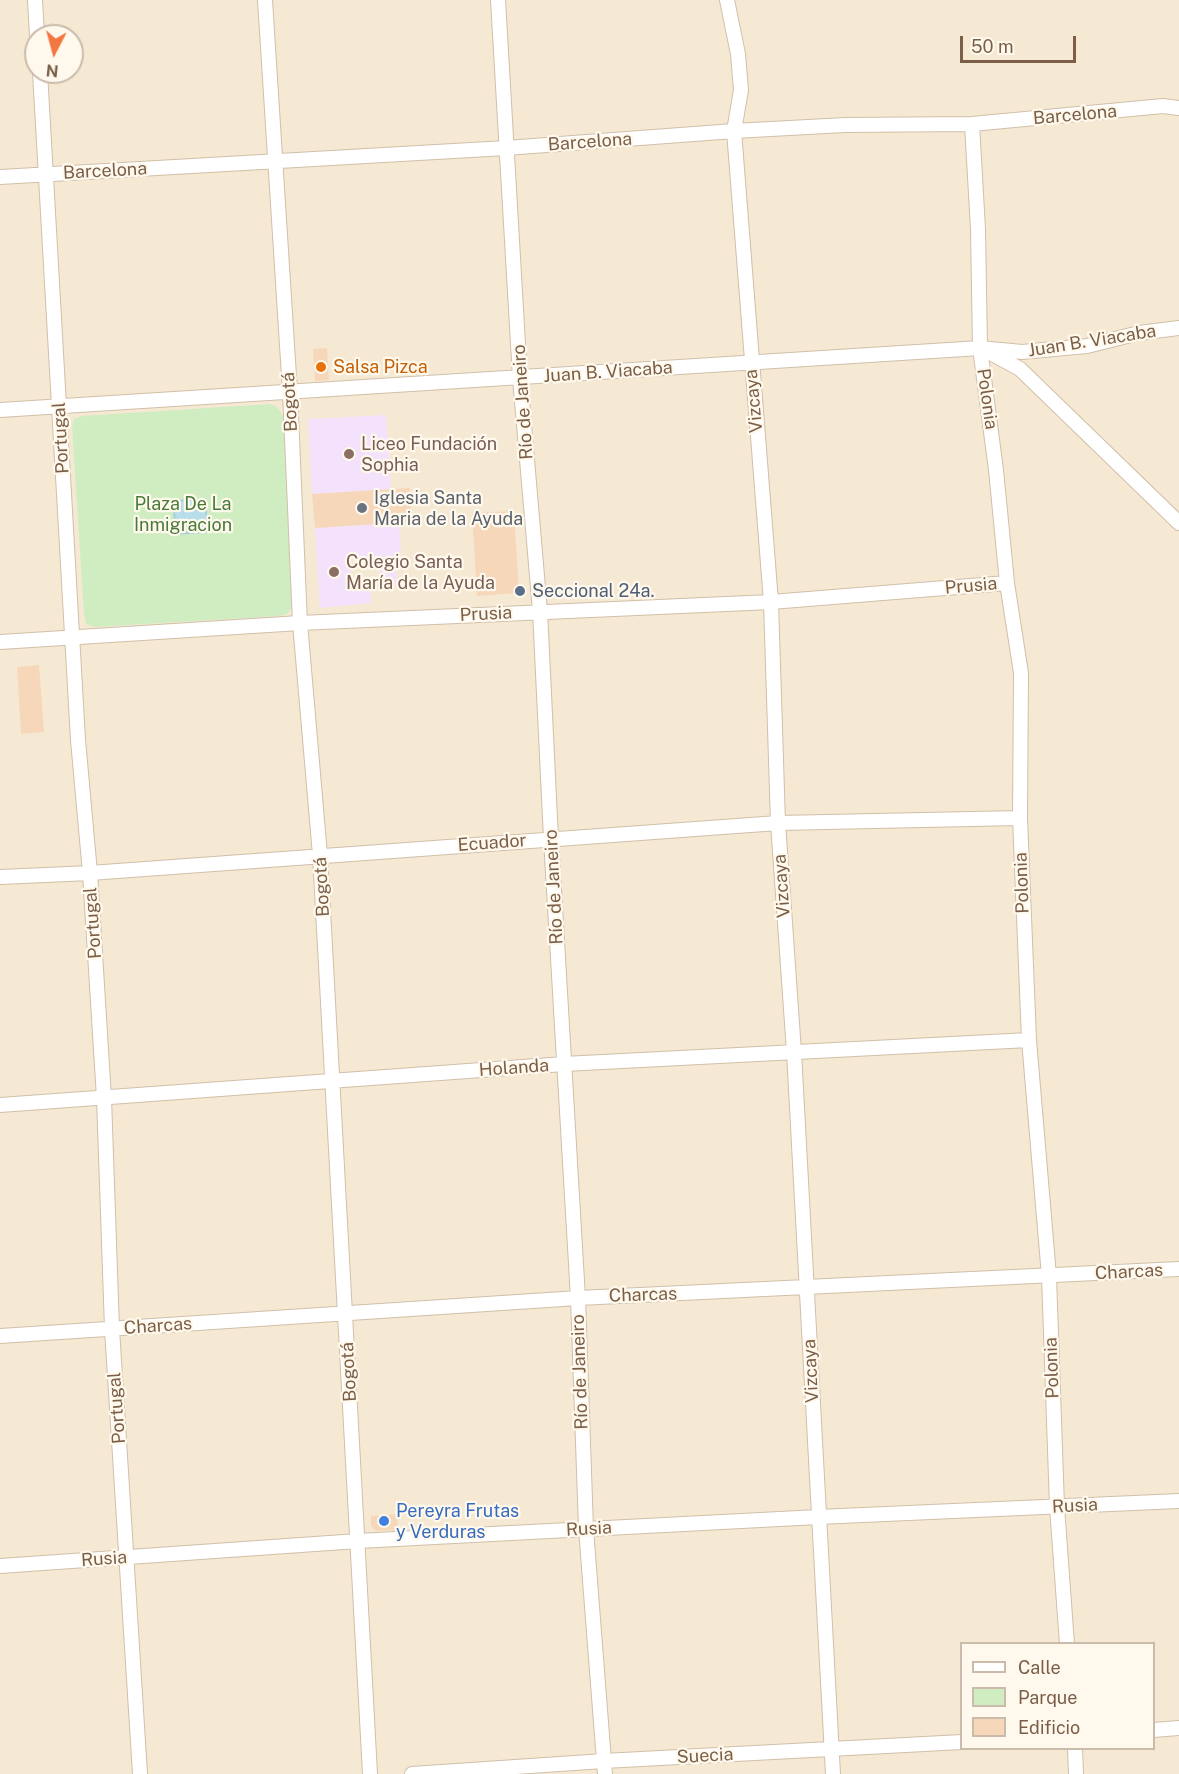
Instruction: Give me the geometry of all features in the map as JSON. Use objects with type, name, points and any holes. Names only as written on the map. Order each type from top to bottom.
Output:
[{"type":"street","points":[[35,0],[36,24]]},
{"type":"street","name":"Bogotá","points":[[265,0],[290,392],[300,623],[320,855],[370,1774]]},
{"type":"street","name":"Río de Janeiro","points":[[498,0],[520,378],[540,611],[578,1298],[586,1529],[605,1767]]},
{"type":"street","name":"Vizcaya","points":[[727,0],[738,54],[741,90],[734,131],[771,602],[778,823],[794,1052],[833,1774]]},
{"type":"street","name":"Portugal","points":[[41,84],[71,639],[90,873],[104,1098],[112,1329],[140,1774]]},
{"type":"street","name":"Barcelona","points":[[0,177],[506,148],[734,131],[845,125],[972,124],[1163,106],[1179,108]]},
{"type":"street","name":"Polonia","points":[[972,124],[978,229],[980,348],[996,470],[1007,583],[1021,673],[1020,818],[1029,1040],[1049,1276],[1057,1507],[1067,1642]]},
{"type":"street","name":"Juan B. Viacaba","points":[[0,410],[980,348],[1022,352],[1087,346],[1139,333],[1179,328]]},
{"type":"street","points":[[980,348],[1020,369],[1179,524]]},
{"type":"street","name":"Prusia","points":[[0,642],[300,623],[771,602],[1007,583]]},
{"type":"street","name":"Ecuador","points":[[0,877],[90,873],[778,823],[1020,818]]},
{"type":"street","name":"Holanda","points":[[0,1105],[564,1064],[1029,1040]]},
{"type":"street","name":"Charcas","points":[[0,1336],[578,1298],[1179,1269]]},
{"type":"street","name":"Rusia","points":[[0,1566],[358,1541],[818,1516],[1179,1501]]},
{"type":"street","points":[[1155,1730],[1179,1728]]},
{"type":"street","name":"Suecia","points":[[412,1774],[605,1767],[960,1742]]},
{"type":"street","points":[[1075,1750],[1076,1774]]},
{"type":"shaded area","points":[[0,0],[1179,0],[1179,1774],[0,1774]]},
{"type":"shaded area","name":"Liceo Fundación Sophia","points":[[386,415],[391,489],[312,494],[308,419]]},
{"type":"shaded area","name":"Colegio Santa María de la Ayuda","points":[[399,522],[401,554],[395,555],[397,585],[381,586],[378,557],[350,559],[352,589],[370,588],[371,603],[320,608],[315,528]]},
{"type":"green space","name":"Plaza De La Inmigracion","points":[[270,404],[281,412],[285,428],[292,608],[287,614],[94,627],[86,624],[72,427],[74,419],[82,416]]},
{"type":"water","points":[[205,499],[208,532],[176,534],[173,501]]},
{"type":"building","name":"Salsa Pizca","points":[[327,348],[329,380],[315,381],[313,349]]},
{"type":"building","name":"Iglesia Santa Maria de la Ayuda","points":[[410,488],[412,522],[315,528],[312,494]]},
{"type":"building","points":[[514,511],[519,593],[477,596],[472,513]]},
{"type":"building","points":[[39,665],[44,732],[21,734],[17,667]]},
{"type":"building","name":"Pereyra Frutas y Verduras","points":[[397,1514],[398,1530],[376,1531],[371,1526],[371,1516]]},
{"type":"place","name":"Salsa Pizca","points":[[321,367]]},
{"type":"place","name":"Liceo Fundación Sophia","points":[[349,454]]},
{"type":"place","name":"Iglesia Santa Maria de la Ayuda","points":[[362,508]]},
{"type":"place","name":"Colegio Santa María de la Ayuda","points":[[334,572]]},
{"type":"place","name":"Seccional 24a.","points":[[520,591]]},
{"type":"place","name":"Pereyra Frutas y Verduras","points":[[384,1521]]}]
